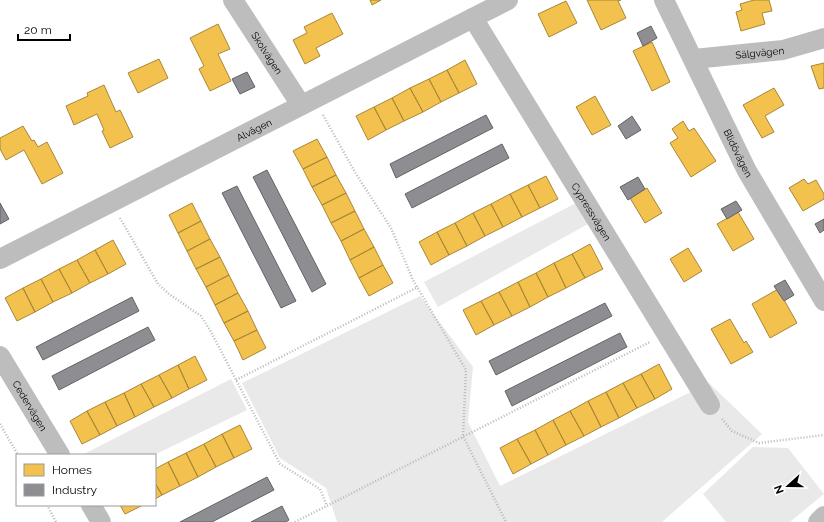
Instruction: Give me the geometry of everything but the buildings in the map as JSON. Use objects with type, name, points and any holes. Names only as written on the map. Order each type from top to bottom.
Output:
[{"type":"street","name":"Skolvägen","points":[[233,0],[308,102]]},
{"type":"street","name":"Alvägen","points":[[0,260],[508,0]]},
{"type":"street","name":"Blidövägen","points":[[664,0],[694,59],[747,171],[824,300]]},
{"type":"street","name":"Cypressvägen","points":[[473,18],[710,405]]},
{"type":"street","name":"Sälgvägen","points":[[694,59],[783,50],[824,38]]},
{"type":"street","name":"Cedervägen","points":[[0,356],[59,454]]},
{"type":"street","points":[[92,506],[101,522]]},
{"type":"street","points":[[818,522],[824,516]]},
{"type":"path","points":[[308,102],[391,228],[418,287],[466,370],[463,436],[506,522]]},
{"type":"path","points":[[112,203],[158,284],[168,294],[201,316],[280,464],[320,489],[327,506]]},
{"type":"path","points":[[236,380],[418,287]]},
{"type":"path","points":[[295,522],[666,334]]},
{"type":"path","points":[[710,405],[732,431],[759,443],[824,435]]},
{"type":"path","points":[[0,424],[17,454]]},
{"type":"path","points":[[48,506],[56,522]]},
{"type":"shaded area","points":[[576,203],[588,224],[438,307],[424,282]]},
{"type":"shaded area","points":[[420,296],[473,367],[468,422],[500,486],[709,383],[762,434],[662,522],[337,522],[326,488],[280,458],[242,383]]},
{"type":"shaded area","points":[[231,379],[247,410],[156,454],[84,454]]},
{"type":"shaded area","points":[[753,447],[788,448],[824,494],[790,522],[726,522],[703,494]]}]
